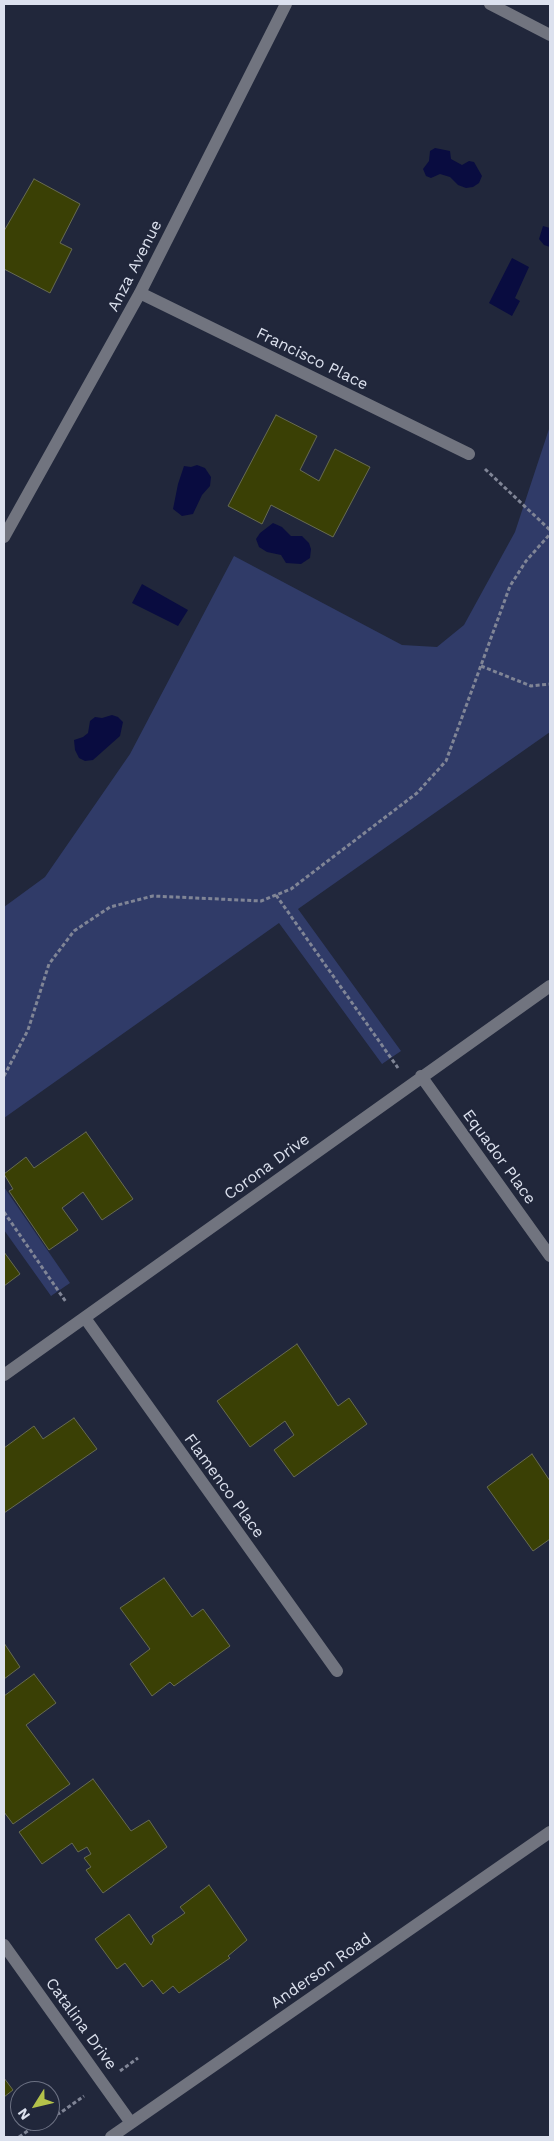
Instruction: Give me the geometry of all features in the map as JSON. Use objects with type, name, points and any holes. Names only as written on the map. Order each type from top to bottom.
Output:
[{"type":"street","name":"Anza Avenue","points":[[4,537],[140,293],[286,4]]},
{"type":"street","points":[[490,4],[550,35]]},
{"type":"street","name":"Francisco Place","points":[[140,293],[469,454]]},
{"type":"street","name":"Corona Drive","points":[[4,1375],[421,1076],[550,986]]},
{"type":"street","name":"Equador Place","points":[[421,1076],[550,1256]]},
{"type":"street","name":"Flamenco Place","points":[[83,1320],[337,1672]]},
{"type":"street","name":"Anderson Road","points":[[111,2137],[550,1834]]},
{"type":"street","name":"Catalina Drive","points":[[4,1945],[131,2123]]},
{"type":"path","points":[[469,454],[550,530]]},
{"type":"path","points":[[4,1076],[28,1030],[48,964],[74,931],[110,907],[153,896],[261,901],[291,889],[417,793],[446,760],[510,586],[526,561],[550,534]]},
{"type":"path","points":[[481,666],[531,686],[550,684]]},
{"type":"path","points":[[276,895],[410,1084]]},
{"type":"path","points":[[4,1212],[83,1320]]},
{"type":"shaded area","points":[[435,148],[450,151],[451,159],[462,165],[469,161],[474,162],[482,176],[479,183],[473,187],[466,188],[458,185],[450,177],[440,174],[431,178],[426,176],[423,169],[429,161],[430,151]]},
{"type":"shaded area","points":[[543,226],[550,228],[550,247],[544,245],[539,239]]},
{"type":"shaded area","points":[[512,258],[529,267],[515,298],[520,301],[512,316],[489,303]]},
{"type":"shaded area","points":[[550,426],[550,732],[298,909],[401,1051],[382,1064],[279,923],[4,1118],[4,907],[45,877],[130,754],[234,556],[402,645],[437,647],[464,625],[515,532]]},
{"type":"shaded area","points":[[197,465],[205,468],[211,477],[210,486],[202,495],[193,514],[182,516],[173,509],[178,484],[184,466],[191,467]]},
{"type":"shaded area","points":[[273,523],[282,527],[291,536],[302,536],[309,543],[311,549],[310,558],[301,564],[286,563],[281,555],[267,552],[259,547],[256,539],[260,533]]},
{"type":"shaded area","points":[[142,584],[188,610],[178,626],[132,603]]},
{"type":"shaded area","points":[[112,715],[118,717],[123,722],[120,736],[93,760],[85,761],[79,758],[75,750],[74,740],[88,733],[90,721],[95,717],[102,718]]},
{"type":"shaded area","points":[[4,1187],[70,1283],[51,1296],[4,1230]]},
{"type":"building","points":[[34,179],[80,204],[60,243],[72,249],[50,293],[4,269],[4,231]]},
{"type":"building","points":[[276,415],[317,436],[300,470],[319,481],[335,449],[370,467],[333,537],[271,505],[262,524],[228,506]]},
{"type":"building","points":[[86,1132],[133,1199],[102,1220],[83,1192],[62,1208],[78,1230],[49,1250],[9,1191],[13,1189],[4,1174],[26,1157],[34,1168]]},
{"type":"building","points":[[4,1252],[20,1274],[4,1286]]},
{"type":"building","points":[[297,1344],[338,1406],[349,1398],[367,1424],[294,1477],[274,1450],[294,1435],[285,1421],[250,1447],[217,1401]]},
{"type":"building","points":[[74,1418],[97,1449],[4,1513],[4,1448],[34,1426],[43,1439]]},
{"type":"building","points":[[532,1454],[550,1481],[550,1539],[533,1551],[487,1487]]},
{"type":"building","points":[[164,1578],[192,1617],[203,1609],[230,1646],[174,1686],[170,1682],[152,1696],[130,1664],[150,1649],[120,1608]]},
{"type":"building","points":[[4,1643],[20,1667],[4,1679]]},
{"type":"building","points":[[34,1674],[56,1703],[26,1725],[70,1784],[13,1824],[4,1812],[4,1696]]},
{"type":"building","points":[[93,1779],[131,1831],[149,1820],[167,1847],[103,1893],[86,1870],[91,1867],[84,1858],[91,1854],[87,1847],[78,1852],[72,1843],[42,1864],[19,1832]]},
{"type":"building","points":[[209,1885],[247,1940],[228,1956],[230,1958],[179,1993],[173,1986],[163,1994],[152,1980],[143,1987],[125,1963],[117,1969],[95,1939],[129,1914],[151,1945],[154,1940],[152,1936],[185,1913],[180,1907]]},
{"type":"building","points":[[4,2078],[10,2086],[10,2092],[4,2097]]}]
